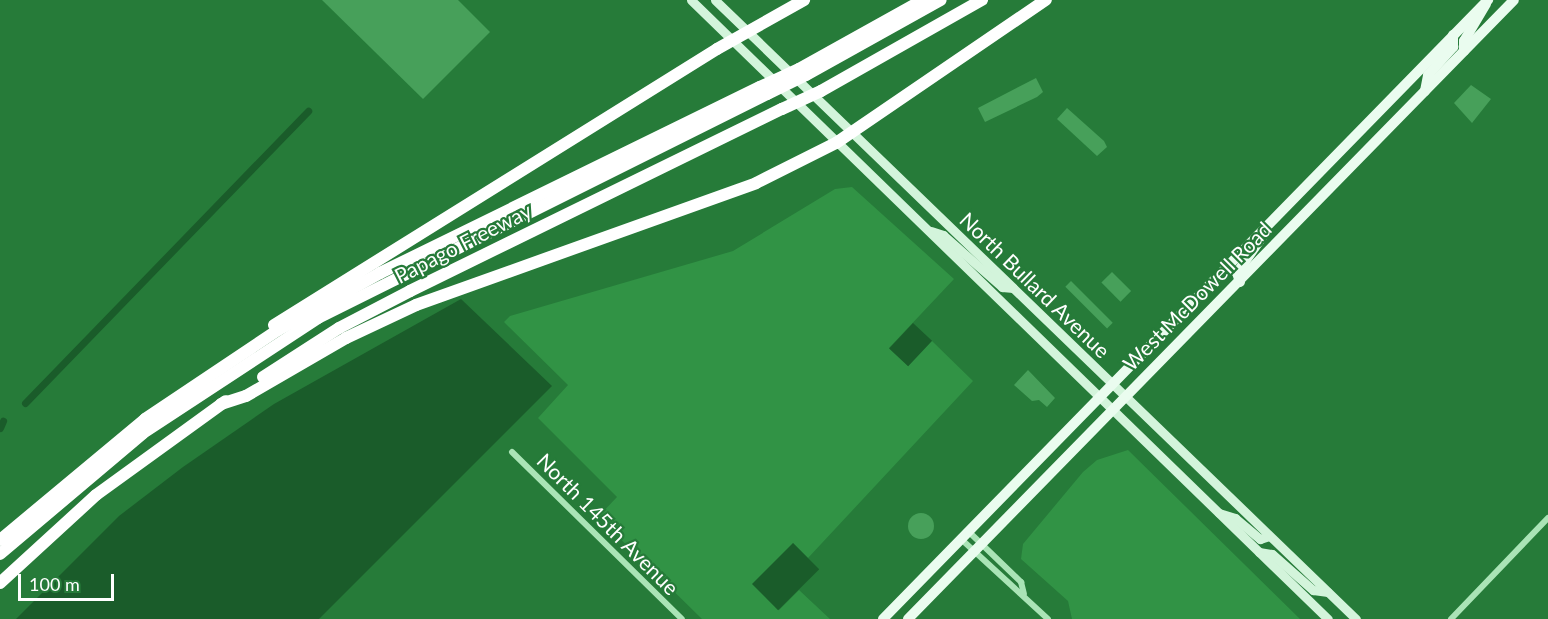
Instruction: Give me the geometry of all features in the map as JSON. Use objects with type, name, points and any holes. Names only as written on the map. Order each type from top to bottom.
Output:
[{"type":"highway","points":[[239,355],[289,313],[732,40],[804,0]]},
{"type":"highway","name":"Papago Freeway","points":[[0,540],[111,446],[239,355],[380,273],[802,72],[924,0]]},
{"type":"highway","points":[[802,72],[941,0]]},
{"type":"highway","name":"Papago Freeway","points":[[0,583],[96,495],[221,404],[339,328],[821,90],[982,0]]},
{"type":"highway","points":[[221,404],[246,396],[346,338],[416,305],[733,193],[836,143],[1046,0]]},
{"type":"highway","points":[[0,554],[143,433],[318,318],[764,90]]},
{"type":"main road","name":"North Bullard Avenue","points":[[691,0],[1328,619]]},
{"type":"main road","name":"North Bullard Avenue","points":[[715,0],[851,134],[1356,619]]},
{"type":"main road","name":"West McDowell Road","points":[[908,619],[1514,0]]},
{"type":"main road","name":"West McDowell Road","points":[[883,619],[1487,1]]},
{"type":"main road","points":[[1464,51],[1464,41],[1487,1]]},
{"type":"main road","points":[[1425,91],[1428,75],[1453,47],[1453,35]]},
{"type":"main road","points":[[1339,152],[1353,165]]},
{"type":"main road","points":[[1240,282],[1237,273],[1268,225]]},
{"type":"main road","points":[[926,229],[943,235],[1002,287],[1013,288]]},
{"type":"main road","points":[[1218,513],[1235,518],[1260,539],[1269,536]]},
{"type":"main road","points":[[1258,552],[1272,554],[1312,590],[1328,592]]},
{"type":"street","name":"North 145th Avenue","points":[[512,452],[682,619]]},
{"type":"street","points":[[1451,619],[1548,518]]},
{"type":"street","points":[[965,534],[1014,591],[1024,594],[1048,619]]},
{"type":"street","points":[[965,534],[978,548],[1021,582],[1024,594]]},
{"type":"shaded area","points":[[852,187],[954,279],[889,348],[908,366],[932,341],[973,381],[808,558],[793,543],[779,610],[799,590],[830,619],[702,619],[598,517],[617,497],[538,418],[568,385],[504,322],[510,316],[733,251],[835,189]]},
{"type":"shaded area","points":[[461,299],[552,386],[319,619],[16,619],[119,516],[183,467],[274,404]]},
{"type":"shaded area","points":[[913,323],[932,341],[908,366],[889,349]]},
{"type":"shaded area","points":[[1128,450],[1300,619],[1072,619],[1068,601],[1021,559],[1023,544],[1083,472],[1097,460]]},
{"type":"shaded area","points":[[793,543],[819,569],[778,610],[752,584]]},
{"type":"building","points":[[322,0],[458,0],[490,32],[423,99]]},
{"type":"building","points":[[1036,78],[1043,92],[985,122],[978,108]]},
{"type":"building","points":[[1471,85],[1491,99],[1472,123],[1454,103]]},
{"type":"building","points":[[1067,108],[1104,141],[1107,147],[1097,156],[1057,119]]},
{"type":"building","points":[[1112,272],[1131,291],[1120,302],[1101,283]]},
{"type":"building","points":[[1071,281],[1113,323],[1107,328],[1065,287]]},
{"type":"building","points":[[1028,370],[1055,398],[1047,407],[1039,400],[1032,401],[1014,385]]},
{"type":"building","points":[[921,513],[930,517],[934,526],[930,535],[921,539],[912,535],[908,526],[912,517]]},
{"type":"waterway","points":[[25,403],[308,111]]},
{"type":"waterway","points":[[0,428],[3,421]]}]
